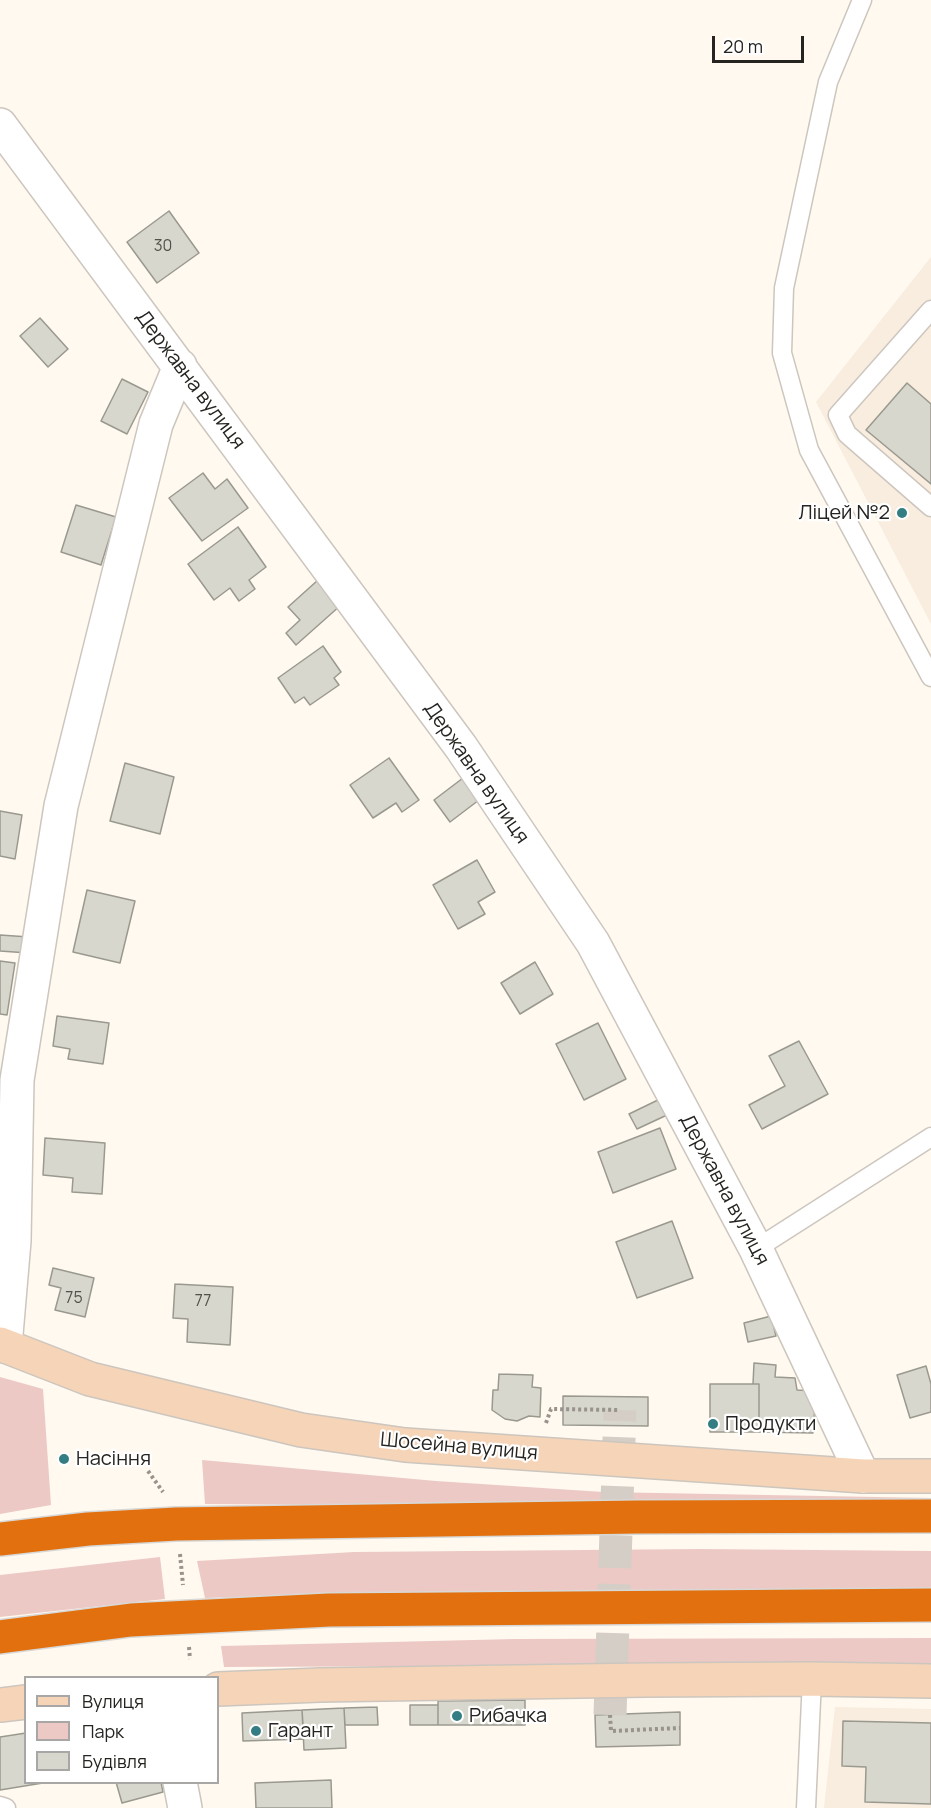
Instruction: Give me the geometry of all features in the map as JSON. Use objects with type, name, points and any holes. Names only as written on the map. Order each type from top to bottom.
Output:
[{"type":"highway","points":[[0,1539],[88,1529],[188,1524],[637,1517],[931,1516]]},
{"type":"highway","points":[[0,1637],[131,1620],[329,1610],[931,1605]]},
{"type":"street","name":"Державна вулиця","points":[[0,125],[461,747],[593,943],[756,1249],[863,1476]]},
{"type":"street","points":[[2,1345],[14,1241],[17,1080],[61,806],[156,424],[180,366]]},
{"type":"street","name":"Шосейна вулиця","points":[[2,1345],[90,1379],[301,1430],[405,1444],[863,1476],[931,1476]]},
{"type":"street","points":[[219,1689],[343,1685],[812,1679],[931,1681]]},
{"type":"street","points":[[0,1705],[24,1702]]},
{"type":"street","points":[[180,1784],[185,1808]]},
{"type":"lane","points":[[862,0],[828,82],[784,288],[782,353],[809,450],[931,676]]},
{"type":"lane","points":[[931,310],[838,415],[847,434],[931,507]]},
{"type":"lane","points":[[756,1249],[931,1137]]},
{"type":"lane","points":[[806,1808],[812,1679]]},
{"type":"lane","points":[[0,1806],[6,1808]]},
{"type":"path","points":[[544,1428],[551,1409],[620,1410]]},
{"type":"path","points":[[148,1471],[168,1498]]},
{"type":"path","points":[[180,1553],[183,1587]]},
{"type":"path","points":[[610,1715],[611,1731],[680,1728]]},
{"type":"shaded area","name":"Ліцей №2","points":[[931,257],[931,624],[816,402]]},
{"type":"shaded area","points":[[835,1707],[931,1709],[931,1808],[824,1808]]},
{"type":"green space","points":[[0,1377],[43,1389],[51,1505],[0,1514]]},
{"type":"green space","points":[[202,1460],[436,1481],[603,1492],[931,1498],[931,1510],[205,1504]]},
{"type":"green space","points":[[699,1549],[931,1551],[931,1590],[333,1594],[205,1598],[197,1561],[354,1552]]},
{"type":"green space","points":[[160,1557],[165,1599],[0,1617],[0,1575]]},
{"type":"green space","points":[[931,1638],[931,1664],[224,1667],[221,1646],[515,1639]]},
{"type":"building","points":[[169,211],[199,253],[157,283],[127,242]]},
{"type":"building","points":[[40,318],[68,349],[48,367],[20,336]]},
{"type":"building","points":[[122,379],[148,392],[127,434],[101,421]]},
{"type":"building","points":[[907,383],[931,404],[931,484],[866,430]]},
{"type":"building","points":[[203,473],[215,489],[227,479],[248,508],[202,541],[169,498]]},
{"type":"building","points":[[76,505],[116,517],[101,565],[61,552]]},
{"type":"building","points":[[238,527],[266,567],[249,580],[255,589],[239,601],[230,588],[214,600],[188,564]]},
{"type":"building","points":[[318,580],[341,605],[296,645],[286,633],[300,620],[288,607]]},
{"type":"building","points":[[323,646],[341,672],[334,678],[339,685],[310,705],[304,697],[295,703],[278,678]]},
{"type":"building","points":[[389,758],[419,800],[402,812],[396,803],[373,818],[350,785]]},
{"type":"building","points":[[125,763],[174,777],[160,834],[110,821]]},
{"type":"building","points":[[463,778],[479,800],[450,822],[434,800]]},
{"type":"building","points":[[0,811],[22,815],[15,859],[0,856]]},
{"type":"building","points":[[477,860],[495,892],[478,902],[485,914],[458,929],[433,885]]},
{"type":"building","points":[[87,890],[135,901],[120,963],[73,952]]},
{"type":"building","points":[[0,935],[29,937],[28,953],[0,951]]},
{"type":"building","points":[[0,961],[15,963],[7,1015],[0,1014]]},
{"type":"building","points":[[535,962],[553,994],[520,1014],[501,983]]},
{"type":"building","points":[[57,1016],[109,1023],[103,1064],[68,1059],[70,1049],[53,1046]]},
{"type":"building","points":[[598,1023],[626,1079],[584,1100],[556,1044]]},
{"type":"building","points":[[799,1041],[828,1094],[762,1129],[749,1105],[785,1086],[769,1056]]},
{"type":"building","points":[[660,1099],[667,1115],[637,1129],[629,1114]]},
{"type":"building","points":[[660,1128],[676,1169],[613,1193],[598,1152]]},
{"type":"building","points":[[45,1138],[105,1143],[102,1194],[72,1192],[73,1178],[43,1175]]},
{"type":"building","points":[[672,1221],[693,1278],[637,1298],[616,1242]]},
{"type":"building","points":[[53,1268],[94,1278],[85,1317],[55,1310],[61,1288],[49,1285]]},
{"type":"building","points":[[175,1284],[233,1287],[230,1345],[187,1342],[188,1319],[173,1318]]},
{"type":"building","points":[[771,1316],[776,1336],[748,1342],[744,1323]]},
{"type":"building","points":[[754,1363],[776,1365],[775,1377],[795,1378],[797,1390],[816,1391],[813,1433],[759,1432],[759,1384],[753,1384]]},
{"type":"building","points":[[926,1366],[931,1384],[931,1412],[910,1418],[897,1375]]},
{"type":"building","points":[[499,1374],[533,1375],[532,1387],[541,1388],[540,1417],[529,1416],[517,1421],[505,1419],[492,1410],[493,1390],[498,1390]]},
{"type":"building","points":[[710,1384],[759,1384],[759,1432],[710,1432]]},
{"type":"building","points":[[563,1396],[648,1397],[648,1426],[563,1425]]},
{"type":"building","points":[[525,1700],[525,1725],[438,1725],[438,1701]]},
{"type":"building","points":[[410,1705],[438,1705],[438,1725],[410,1725]]},
{"type":"building","points":[[377,1707],[378,1725],[345,1725],[344,1708]]},
{"type":"building","points":[[344,1708],[346,1748],[304,1750],[302,1710]]},
{"type":"building","points":[[302,1710],[304,1739],[243,1741],[242,1713]]},
{"type":"building","points":[[680,1712],[680,1745],[596,1747],[595,1715]]},
{"type":"building","points":[[843,1721],[931,1723],[931,1804],[865,1802],[866,1767],[842,1766]]},
{"type":"building","points":[[24,1733],[24,1784],[37,1784],[0,1790],[0,1737]]},
{"type":"building","points":[[331,1780],[332,1808],[256,1808],[255,1783]]},
{"type":"building","points":[[117,1784],[161,1784],[163,1792],[122,1803]]},
{"type":"tunnel","points":[[610,1715],[620,1410]]},
{"type":"place","name":"Ліцей №2","points":[[902,513]]},
{"type":"place","name":"Продукти","points":[[713,1424]]},
{"type":"place","name":"Насіння","points":[[64,1459]]},
{"type":"place","name":"Рибачка","points":[[457,1716]]},
{"type":"place","name":"Гарант","points":[[256,1731]]}]
